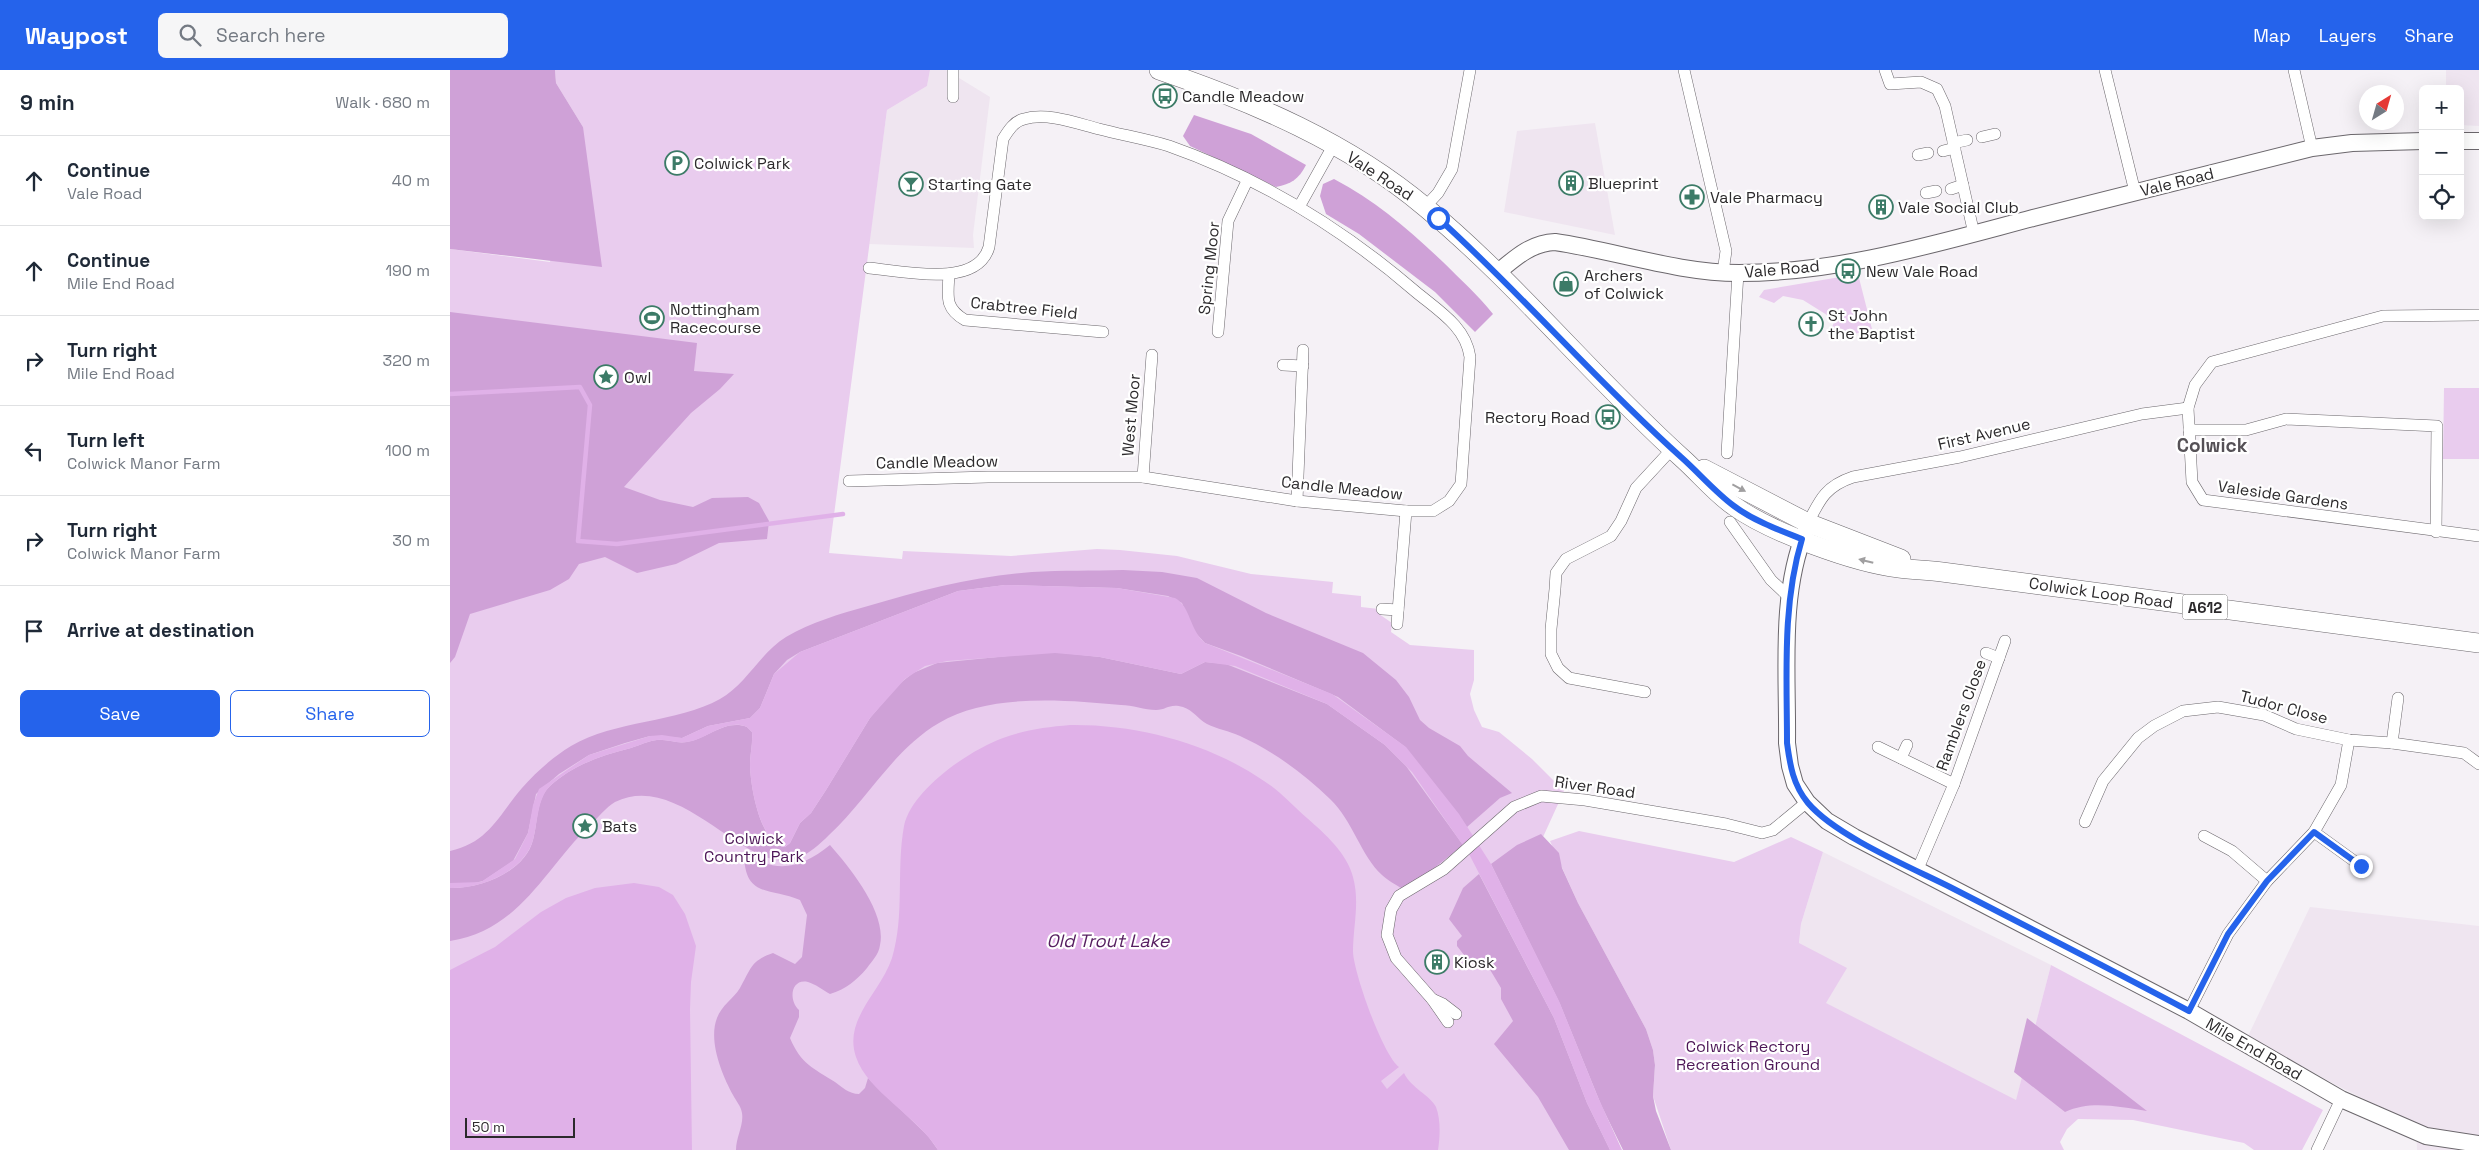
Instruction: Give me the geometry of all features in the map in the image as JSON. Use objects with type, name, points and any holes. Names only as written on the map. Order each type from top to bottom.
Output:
[{"type":"main road","name":"A612","points":[[1159,70],[1250,104],[1333,146]]},
{"type":"main road","name":"Vale Road","points":[[1333,146],[1384,176],[1425,207],[1497,273]]},
{"type":"main road","name":"A612","points":[[1497,273],[1589,369],[1734,506],[1773,528],[1805,531]]},
{"type":"main road","name":"Colwick Loop Road","points":[[1805,531],[1860,559],[1898,568],[1931,570],[2479,643]]},
{"type":"street","points":[[952,97],[953,70]]},
{"type":"street","points":[[1425,207],[1438,193],[1452,169],[1470,70]]},
{"type":"street","points":[[1684,70],[1731,272],[1727,453]]},
{"type":"street","points":[[1884,70],[1890,84],[1921,82],[1937,88],[1945,106],[1974,234]]},
{"type":"street","points":[[2105,70],[2135,192]]},
{"type":"street","points":[[2296,70],[2312,148]]},
{"type":"street","name":"Candle Meadow","points":[[849,480],[1143,477],[1297,501],[1406,511],[1433,511],[1449,501],[1461,484],[1469,393],[1468,345],[1460,330],[1396,275],[1349,238],[1299,207],[1247,181],[1168,146],[1071,122],[1040,117],[1023,119],[1013,124],[1002,139],[988,253],[969,271],[949,274],[869,268]]},
{"type":"street","points":[[1982,137],[1995,134]]},
{"type":"street","points":[[1942,151],[1967,140]]},
{"type":"street","name":"Vale Road","points":[[1497,273],[1520,255],[1540,243],[1555,242],[1731,272],[1783,271],[1848,262],[1974,234],[2312,148],[2352,142],[2419,141]]},
{"type":"street","points":[[2464,141],[2479,141]]},
{"type":"street","points":[[1299,207],[1333,146]]},
{"type":"street","name":"Spring Moor","points":[[1218,332],[1228,221],[1247,181]]},
{"type":"street","points":[[1951,189],[1963,185]]},
{"type":"street","name":"Crabtree Field","points":[[949,274],[948,301],[950,309],[965,320],[1103,332]]},
{"type":"street","name":"Valeside Gardens","points":[[2479,315],[2383,316],[2212,362],[2195,385],[2188,408],[2192,482],[2203,500],[2436,532],[2479,536]]},
{"type":"street","points":[[1297,501],[1303,350]]},
{"type":"street","name":"West Moor","points":[[1143,477],[1152,355]]},
{"type":"street","points":[[1283,365],[1303,366]]},
{"type":"street","name":"First Avenue","points":[[1805,531],[1828,490],[1837,482],[1853,477],[1960,457],[2142,414],[2188,408]]},
{"type":"street","points":[[2189,430],[2246,430],[2286,419],[2437,426],[2436,532]]},
{"type":"street","points":[[1645,692],[1569,678],[1558,668],[1551,654],[1550,629],[1556,573],[1566,559],[1611,536],[1621,521],[1636,488],[1676,453]]},
{"type":"street","points":[[1397,624],[1406,511]]},
{"type":"street","points":[[1730,522],[1771,580],[1789,597]]},
{"type":"street","name":"Mile End Road","points":[[1805,531],[1794,568],[1789,597],[1787,743],[1795,784],[1807,802],[1827,820],[1917,871],[2189,1011],[2341,1099],[2426,1136],[2479,1144]]},
{"type":"street","points":[[1382,609],[1398,610]]},
{"type":"street","name":"Ramblers Close","points":[[1917,871],[1954,784],[2005,641]]},
{"type":"street","name":"Ramblers Close","points":[[1986,653],[1999,658]]},
{"type":"street","points":[[2392,743],[2398,698]]},
{"type":"street","name":"Tudor Close","points":[[2085,822],[2103,781],[2138,738],[2154,726],[2183,712],[2218,708],[2264,715],[2296,729],[2349,740],[2392,743],[2464,753],[2479,764]]},
{"type":"street","points":[[2189,1011],[2228,934],[2267,881],[2314,832],[2342,785],[2349,740]]},
{"type":"street","points":[[1901,758],[1907,745]]},
{"type":"street","name":"Ramblers Close","points":[[1878,747],[1954,784]]},
{"type":"street","name":"River Road","points":[[1452,1018],[1443,1004],[1432,999],[1396,958],[1387,935],[1391,910],[1399,896],[1444,869],[1514,807],[1541,796],[1585,800],[1726,824],[1762,834],[1773,830],[1807,802]]},
{"type":"street","points":[[2314,832],[2361,866]]},
{"type":"street","points":[[2204,836],[2232,851],[2267,881]]},
{"type":"street","points":[[2317,1150],[2341,1099]]},
{"type":"shaded area","points":[[930,70],[946,70],[990,97],[973,235],[974,248],[869,244],[887,110],[927,86]]},
{"type":"shaded area","points":[[2446,70],[2479,70],[2479,126],[2464,125],[2464,85],[2446,85]]},
{"type":"shaded area","points":[[1595,123],[1615,235],[1504,212],[1517,131]]},
{"type":"shaded area","points":[[1823,852],[2051,965],[2016,1101],[1825,1003],[1799,944],[1801,924]]},
{"type":"shaded area","points":[[2310,907],[2479,926],[2479,1150],[2417,1150],[2416,1125],[2334,1084],[2248,1036]]},
{"type":"green space","points":[[450,70],[555,70],[556,83],[583,127],[602,267],[450,249]]},
{"type":"green space","name":"Colwick Country Park","points":[[555,70],[930,70],[927,86],[887,110],[829,553],[902,559],[903,551],[1011,556],[1097,549],[1177,556],[1251,574],[1333,582],[1332,593],[1361,596],[1361,607],[1379,609],[1379,614],[1392,623],[1391,632],[1410,645],[1474,650],[1474,680],[1470,694],[1474,710],[1482,727],[1499,732],[1532,759],[1564,791],[1538,848],[1613,1150],[450,1150],[450,249],[550,262],[583,127],[556,83]]},
{"type":"green space","points":[[1194,115],[1251,134],[1306,165],[1294,180],[1276,187],[1190,146],[1183,136]]},
{"type":"green space","points":[[1334,179],[1378,206],[1405,227],[1462,281],[1493,314],[1475,332],[1435,292],[1359,234],[1326,214],[1320,196],[1323,184]]},
{"type":"green space","points":[[1858,274],[1872,329],[1870,331],[1841,336],[1832,327],[1835,320],[1803,300],[1783,296],[1774,303],[1759,297],[1764,290]]},
{"type":"green space","points":[[450,312],[697,343],[694,371],[734,374],[720,389],[691,413],[624,487],[660,500],[693,507],[712,498],[748,497],[759,503],[769,521],[767,539],[719,543],[676,564],[637,573],[605,557],[579,564],[569,579],[550,590],[470,614],[455,657],[450,663]]},
{"type":"green space","points":[[2444,388],[2479,388],[2479,459],[2443,459]]},
{"type":"green space","points":[[1123,570],[1162,572],[1197,578],[1266,613],[1363,653],[1396,680],[1409,697],[1420,720],[1429,728],[1460,746],[1468,756],[1512,793],[1500,798],[1467,827],[1404,746],[1338,697],[1205,643],[1192,629],[1182,603],[1168,596],[1117,588],[1005,585],[958,591],[800,652],[787,660],[774,674],[760,708],[750,718],[708,726],[682,738],[650,736],[589,755],[559,774],[536,794],[528,833],[513,861],[483,881],[470,884],[450,883],[450,851],[474,841],[492,827],[527,782],[558,755],[571,746],[607,731],[685,713],[720,699],[738,686],[768,651],[786,637],[805,627],[836,615],[888,600],[969,580],[1032,572]]},
{"type":"green space","points":[[1037,653],[1063,653],[1100,657],[1181,674],[1205,662],[1226,664],[1327,704],[1385,745],[1406,766],[1463,845],[1418,881],[1401,888],[1384,877],[1375,867],[1345,817],[1330,799],[1309,780],[1287,763],[1264,749],[1240,736],[1207,724],[1187,708],[1171,706],[1160,710],[1152,710],[1125,705],[1076,701],[1004,703],[959,713],[923,734],[894,761],[829,835],[810,852],[796,859],[777,860],[756,853],[712,824],[664,799],[640,796],[615,802],[574,842],[529,896],[513,911],[495,925],[474,935],[450,941],[450,888],[462,888],[487,882],[511,870],[521,861],[533,840],[540,804],[545,791],[568,772],[578,767],[609,754],[650,741],[687,742],[724,727],[739,725],[747,727],[752,732],[750,773],[758,812],[769,836],[776,844],[785,847],[790,843],[800,823],[811,813],[870,718],[898,685],[913,673],[937,663]]},
{"type":"green space","name":"Colwick Rectory Recreation Ground","points":[[1579,831],[1734,862],[1791,837],[1823,852],[1801,924],[1799,943],[1847,968],[1826,1003],[2016,1100],[2051,965],[2323,1110],[2302,1150],[2254,1150],[2244,1143],[2133,1120],[2078,1119],[2067,1129],[2060,1142],[2064,1150],[1671,1150],[1653,1096],[1655,1065],[1653,1050],[1646,1029],[1578,903],[1550,841]]},
{"type":"green space","points":[[1541,834],[1559,853],[1562,868],[1578,903],[1646,1029],[1653,1050],[1655,1065],[1653,1096],[1656,1111],[1671,1150],[1623,1150],[1602,1107],[1560,1004],[1491,864],[1517,845]]},
{"type":"green space","points":[[830,845],[856,878],[873,905],[881,932],[879,948],[873,960],[859,977],[836,992],[830,994],[808,982],[798,983],[795,986],[793,1001],[799,1010],[799,1017],[790,1038],[794,1047],[808,1065],[849,1092],[859,1094],[865,1088],[868,1078],[928,1136],[938,1150],[736,1150],[742,1113],[725,1078],[715,1047],[714,1037],[717,1018],[721,1010],[740,988],[752,966],[760,959],[773,953],[795,964],[802,957],[807,915],[800,900],[761,889],[754,884],[749,878],[745,867],[744,852],[767,864],[788,866],[809,859]]},
{"type":"green space","points":[[1479,874],[1554,1018],[1587,1103],[1610,1150],[1569,1150],[1538,1097],[1494,1044],[1513,1021],[1501,999],[1501,988],[1483,958],[1468,960],[1457,946],[1457,941],[1462,936],[1449,919],[1463,888]]},
{"type":"green space","points":[[2027,1018],[2147,1111],[2095,1105],[2075,1108],[2065,1112],[2014,1072]]},
{"type":"water","points":[[1005,585],[1117,588],[1175,598],[1184,607],[1196,631],[1205,643],[1332,694],[1406,747],[1459,814],[1491,864],[1559,1001],[1597,1095],[1622,1150],[1610,1150],[1587,1103],[1554,1018],[1469,854],[1412,772],[1385,745],[1327,704],[1235,666],[1205,662],[1181,674],[1100,657],[1055,653],[947,661],[925,666],[905,679],[870,718],[811,813],[800,823],[790,843],[785,847],[776,843],[769,836],[758,812],[750,773],[752,732],[747,727],[731,725],[702,738],[687,742],[650,741],[609,754],[568,772],[546,791],[538,811],[533,840],[528,851],[511,870],[487,882],[462,888],[450,888],[450,883],[481,882],[515,859],[528,833],[533,805],[539,789],[589,755],[650,736],[662,735],[682,738],[708,726],[750,718],[760,708],[774,674],[800,652],[958,591]]},
{"type":"water","name":"Old Trout Lake","points":[[1070,725],[1120,728],[1146,732],[1196,746],[1220,756],[1270,785],[1321,831],[1341,852],[1350,868],[1355,887],[1356,905],[1353,952],[1358,978],[1370,1013],[1385,1047],[1392,1060],[1399,1067],[1381,1081],[1387,1089],[1404,1073],[1411,1083],[1433,1103],[1438,1112],[1440,1134],[1438,1150],[938,1150],[919,1127],[871,1081],[856,1057],[853,1043],[859,1018],[887,970],[896,942],[902,843],[904,826],[909,812],[930,785],[959,761],[975,752],[1003,738],[1019,733]]},
{"type":"water","points":[[634,883],[659,887],[673,895],[685,914],[696,946],[691,982],[690,1009],[692,1150],[450,1150],[450,970],[495,947],[541,912],[566,898],[595,888]]},
{"type":"waterway","points":[[450,394],[580,387],[590,405],[578,541],[617,544],[843,514]]},
{"type":"place","name":"Candle Meadow","points":[[1165,96]]},
{"type":"place","name":"Colwick Park","points":[[677,163]]},
{"type":"place","name":"Blueprint","points":[[1571,183]]},
{"type":"place","name":"Starting Gate","points":[[911,184]]},
{"type":"place","name":"Vale Pharmacy","points":[[1692,197]]},
{"type":"place","name":"Vale Social Club","points":[[1881,207]]},
{"type":"place","name":"New Vale Road","points":[[1848,271]]},
{"type":"place","name":"Archers of Colwick","points":[[1566,284]]},
{"type":"place","name":"Nottingham Racecourse","points":[[652,318]]},
{"type":"place","name":"St John the Baptist","points":[[1811,324]]},
{"type":"place","name":"Owl","points":[[606,377]]},
{"type":"place","name":"Rectory Road","points":[[1608,417]]},
{"type":"place","name":"Bats","points":[[585,826]]},
{"type":"place","name":"Kiosk","points":[[1437,962]]},
{"type":"district","name":"Colwick","points":[[2212,445]]},
{"type":"route","points":[[1438,218],[1497,273],[1589,369],[1734,506],[1773,528],[1802,539],[1790,585],[1789,597],[1787,743],[1795,784],[1807,802],[1827,820],[1880,851],[2189,1011],[2228,934],[2267,881],[2314,832],[2361,866]]}]
